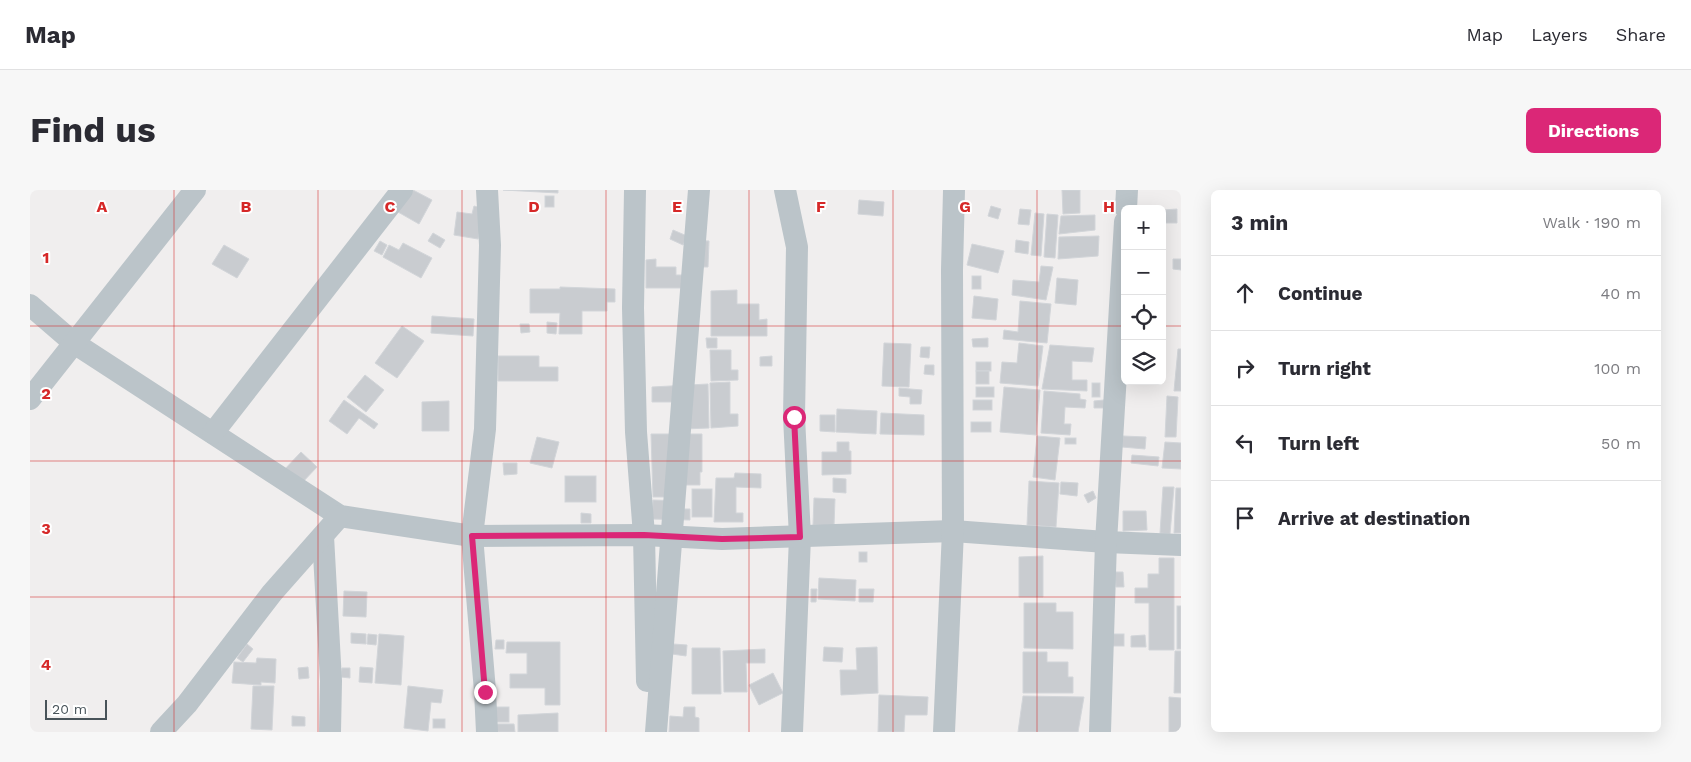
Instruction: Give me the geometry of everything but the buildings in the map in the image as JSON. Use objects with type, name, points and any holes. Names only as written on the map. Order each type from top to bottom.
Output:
[{"type":"street","points":[[30,399],[196,190]]},
{"type":"street","points":[[213,433],[402,190]]},
{"type":"street","points":[[487,190],[490,245],[485,429],[472,536],[487,732]]},
{"type":"street","points":[[635,190],[633,308],[636,422],[644,535],[648,732]]},
{"type":"street","points":[[656,732],[699,190]]},
{"type":"street","points":[[784,190],[797,247],[794,417],[800,537],[792,732]]},
{"type":"street","points":[[944,732],[952,531],[952,270],[954,190]]},
{"type":"street","points":[[1126,205],[1127,190]]},
{"type":"street","points":[[1100,732],[1106,542],[1123,250]]},
{"type":"street","points":[[30,305],[74,343],[340,516],[472,536],[644,535],[722,539],[952,531],[1106,542],[1181,545]]},
{"type":"street","points":[[161,732],[187,704],[272,593],[340,516]]},
{"type":"street","points":[[323,536],[330,681],[330,732]]},
{"type":"route","points":[[485,692],[472,536],[644,535],[722,539],[800,537],[794,417]]}]
